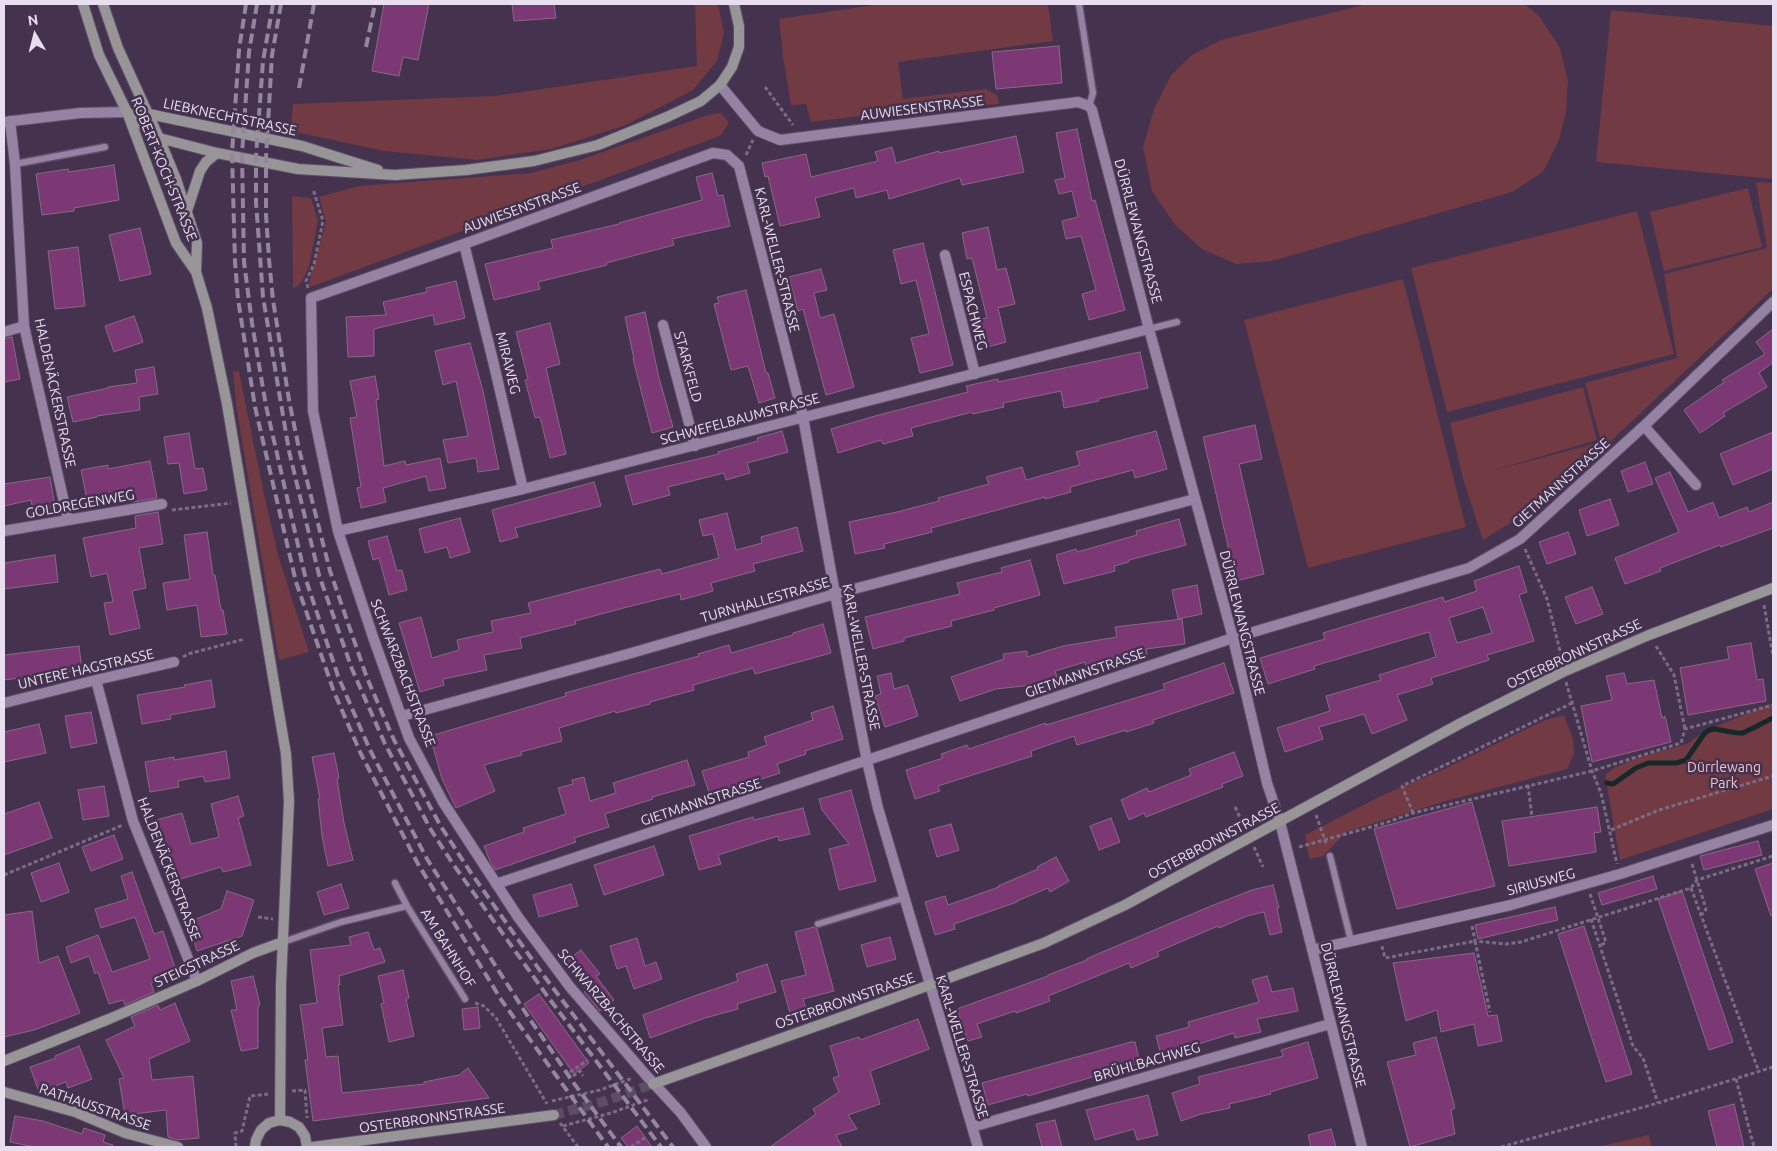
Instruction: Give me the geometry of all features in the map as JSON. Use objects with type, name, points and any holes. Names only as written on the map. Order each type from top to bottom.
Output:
[{"type":"street","name":"ROBERT-KOCH-STRASSE","points":[[83,4],[99,55],[127,112],[176,243],[196,272]]},
{"type":"street","name":"ROBERT-KOCH-STRASSE","points":[[103,4],[118,48],[159,138],[187,211],[197,243],[196,272]]},
{"type":"street","name":"LIEBKNECHTSTRASSE","points":[[127,112],[159,138],[217,153],[298,169],[396,175],[466,170],[534,161],[598,144],[701,101],[720,85],[732,67],[739,48],[739,26],[734,4]]},
{"type":"street","name":"AUWIESENSTRASSE","points":[[720,85],[758,131],[780,140],[1078,102],[1090,106]]},
{"type":"street","name":"DÜRRLEWANGSTRASSE","points":[[1090,106],[1233,638],[1268,783],[1280,822],[1362,1147]]},
{"type":"street","name":"LIEBKNECHTSTRASSE","points":[[127,112],[148,113],[302,146],[396,175]]},
{"type":"street","points":[[7,121],[80,113],[127,112]]},
{"type":"street","name":"HALDENÄCKERSTRASSE","points":[[7,121],[15,164],[24,326],[68,520]]},
{"type":"street","points":[[187,211],[200,171],[206,162],[217,153]]},
{"type":"street","name":"AUWIESENSTRASSE","points":[[311,298],[712,153],[727,155],[740,166]]},
{"type":"street","name":"KARL-WELLER-STRASSE","points":[[740,166],[803,417],[867,761],[878,808],[978,1147]]},
{"type":"street","name":"MIRAWEG","points":[[464,244],[494,361],[523,489]]},
{"type":"street","name":"ESPACHWEG","points":[[945,255],[975,374]]},
{"type":"street","points":[[196,272],[207,308],[219,363],[277,698],[287,773],[289,818],[280,1027],[280,1120]]},
{"type":"street","name":"SCHWARZBACHSTRASSE","points":[[311,298],[313,410],[338,532],[409,738],[443,802],[518,917],[570,987],[653,1084],[681,1113],[706,1147]]},
{"type":"street","name":"GIETMANNSTRASSE","points":[[496,884],[1233,638],[1469,568],[1520,539],[1644,426],[1773,302]]},
{"type":"street","points":[[4,332],[24,326]]},
{"type":"street","name":"STARKFELD","points":[[663,326],[695,446]]},
{"type":"street","name":"SCHWEFELBAUMSTRASSE","points":[[338,532],[523,489],[695,446],[1149,329]]},
{"type":"street","points":[[1644,426],[1696,486]]},
{"type":"street","name":"TURNHALLESTRASSE","points":[[402,716],[628,654],[835,594],[1195,499]]},
{"type":"street","name":"GOLDREGENWEG","points":[[4,531],[162,504]]},
{"type":"street","name":"OSTERBRONNSTRASSE","points":[[653,1084],[1044,943],[1125,905],[1463,722],[1563,672],[1649,635],[1773,588]]},
{"type":"street","name":"UNTERE HAGSTRASSE","points":[[4,703],[174,662]]},
{"type":"street","name":"HALDENÄCKERSTRASSE","points":[[96,680],[133,821],[197,981]]},
{"type":"street","name":"SIRIUSWEG","points":[[1312,950],[1510,905],[1620,874],[1773,825]]},
{"type":"street","name":"STEIGSTRASSE","points":[[4,1061],[100,1023],[197,981],[253,953],[283,942]]},
{"type":"street","name":"BRÜHLBACHWEG","points":[[972,1127],[1330,1024]]},
{"type":"street","points":[[4,1082],[5,1093]]},
{"type":"street","name":"RATHAUSSTRASSE","points":[[5,1093],[75,1112],[125,1133],[171,1147]]},
{"type":"street","name":"OSTERBRONNSTRASSE","points":[[313,1147],[554,1115]]},
{"type":"street","points":[[255,1147],[261,1130],[269,1123],[280,1120],[290,1122],[299,1128],[305,1136],[307,1147]]},
{"type":"lane","points":[[1079,4],[1093,93],[1090,106]]},
{"type":"lane","points":[[15,164],[105,147]]},
{"type":"lane","points":[[1149,329],[1177,322]]},
{"type":"lane","points":[[1330,856],[1351,941]]},
{"type":"lane","name":"AM BAHNHOF","points":[[395,883],[407,906],[465,999]]},
{"type":"lane","points":[[818,924],[904,898]]},
{"type":"lane","name":"STEIGSTRASSE","points":[[283,942],[341,922],[407,906]]},
{"type":"path","points":[[765,88],[794,127],[796,139]]},
{"type":"path","points":[[740,166],[758,131]]},
{"type":"path","points":[[311,298],[306,281],[314,264],[323,221],[313,189]]},
{"type":"path","points":[[162,504],[169,510],[244,501]]},
{"type":"path","points":[[1520,539],[1547,599],[1560,647],[1563,672],[1592,771],[1601,793],[1620,874]]},
{"type":"path","points":[[1761,592],[1773,656]]},
{"type":"path","points":[[1286,850],[1385,823],[1412,812],[1592,771],[1681,743],[1685,729],[1674,675],[1649,635]]},
{"type":"path","points":[[174,662],[188,654],[245,639]]},
{"type":"path","points":[[1412,812],[1402,786],[1572,703]]},
{"type":"path","points":[[1685,729],[1773,705]]},
{"type":"path","points":[[1611,830],[1659,810],[1773,776]]},
{"type":"path","points":[[1528,786],[1532,817]]},
{"type":"path","points":[[1312,805],[1330,856]]},
{"type":"path","points":[[4,875],[133,821]]},
{"type":"path","points":[[1380,935],[1385,958],[1475,941],[1506,944],[1521,942],[1691,888],[1697,880],[1773,856]]},
{"type":"path","points":[[1694,870],[1706,909],[1700,915]]},
{"type":"path","points":[[1691,888],[1759,1072]]},
{"type":"path","points":[[1592,904],[1606,942],[1600,946]]},
{"type":"path","points":[[1469,914],[1490,1012]]},
{"type":"path","points":[[1591,919],[1633,1046],[1644,1058],[1658,1103]]},
{"type":"path","name":"AM BAHNHOF","points":[[465,999],[484,1006],[496,1018],[554,1115],[578,1147]]},
{"type":"path","points":[[583,1076],[580,1071],[572,1074],[588,1060]]},
{"type":"path","points":[[1501,1147],[1516,1145],[1773,1067]]},
{"type":"path","points":[[547,1103],[611,1087],[645,1074]]},
{"type":"path","points":[[1736,1079],[1754,1147]]},
{"type":"path","points":[[563,1126],[663,1094]]},
{"type":"path","points":[[632,1147],[646,1137]]},
{"type":"green space","points":[[695,4],[718,4],[724,33],[717,61],[693,90],[626,125],[551,149],[477,160],[384,151],[291,131],[293,104],[495,96],[697,66]]},
{"type":"green space","points":[[881,4],[1048,4],[1053,41],[898,62],[903,99],[986,89],[997,95],[999,104],[894,112],[811,122],[806,104],[791,105],[779,19]]},
{"type":"green space","points":[[1367,4],[1525,4],[1540,17],[1560,48],[1568,81],[1566,112],[1559,140],[1543,172],[1512,192],[1272,261],[1236,264],[1202,249],[1175,225],[1152,191],[1143,147],[1154,109],[1171,75],[1192,55],[1221,40]]},
{"type":"green space","points":[[1611,10],[1773,26],[1773,179],[1596,162]]},
{"type":"green space","points":[[721,113],[729,123],[720,136],[310,287],[309,282],[326,222],[319,197],[359,186],[531,173],[580,160],[708,115]]},
{"type":"green space","points":[[1756,182],[1773,183],[1773,289],[1550,498],[1483,540],[1463,479],[1450,423],[1583,387],[1597,440],[1488,472],[1601,442],[1585,383],[1677,358],[1664,274],[1767,248]]},
{"type":"green space","points":[[1748,188],[1762,247],[1664,271],[1650,212]]},
{"type":"green space","points":[[292,196],[311,198],[318,221],[309,266],[302,282],[293,289]]},
{"type":"green space","points":[[1637,211],[1674,354],[1447,412],[1411,268]]},
{"type":"green space","points":[[1403,279],[1466,527],[1308,568],[1244,320]]},
{"type":"green space","points":[[233,371],[239,372],[278,555],[309,652],[279,660],[237,411]]},
{"type":"green space","name":"Dürrlewang Park","points":[[1773,703],[1773,809],[1620,860],[1605,775],[1614,768],[1637,758],[1687,744],[1707,730]]},
{"type":"green space","points":[[1564,715],[1573,739],[1574,754],[1567,769],[1446,801],[1346,832],[1323,856],[1309,859],[1305,835],[1383,795],[1440,771],[1545,720]]},
{"type":"green space","points":[[1649,1135],[1652,1147],[1597,1147]]},
{"type":"building","points":[[384,4],[429,4],[418,60],[403,57],[399,76],[372,71]]},
{"type":"building","points":[[512,4],[554,4],[556,18],[514,21]]},
{"type":"building","points":[[1059,46],[1062,83],[996,89],[992,52]]},
{"type":"building","points":[[1077,129],[1092,201],[1095,200],[1125,310],[1089,320],[1082,294],[1096,290],[1081,236],[1066,239],[1062,221],[1078,217],[1072,191],[1059,194],[1055,180],[1065,178],[1056,133]]},
{"type":"building","points":[[1016,136],[1024,172],[962,185],[960,178],[889,199],[887,190],[856,198],[854,188],[815,198],[820,217],[780,226],[768,176],[765,177],[762,163],[806,154],[811,177],[878,161],[875,152],[892,147],[896,163],[939,151],[939,153]]},
{"type":"building","points":[[114,165],[119,200],[74,208],[74,211],[42,215],[36,174],[68,169],[69,172]]},
{"type":"building","points":[[712,173],[718,196],[723,195],[730,226],[672,239],[674,245],[606,263],[607,265],[538,282],[540,289],[494,300],[485,264],[553,248],[551,240],[619,224],[702,200],[696,177]]},
{"type":"building","points":[[988,227],[997,270],[1006,268],[1015,304],[998,308],[1006,342],[988,347],[981,319],[987,318],[972,258],[967,259],[962,233]]},
{"type":"building","points":[[140,228],[151,274],[120,281],[109,235]]},
{"type":"building","points":[[923,243],[953,365],[920,373],[911,338],[929,334],[916,280],[901,284],[893,250]]},
{"type":"building","points":[[78,247],[85,306],[55,309],[48,251]]},
{"type":"building","points":[[821,269],[827,290],[814,293],[820,318],[834,314],[854,387],[826,395],[803,309],[798,311],[789,277]]},
{"type":"building","points":[[456,281],[465,318],[435,325],[433,315],[374,329],[374,356],[348,357],[346,317],[386,315],[383,302],[427,292],[426,288]]},
{"type":"building","points":[[746,290],[766,373],[768,373],[775,398],[759,403],[748,366],[731,370],[714,304],[719,303],[717,297]]},
{"type":"building","points":[[645,312],[659,378],[673,427],[652,433],[633,359],[625,317]]},
{"type":"building","points":[[134,316],[143,342],[114,352],[105,326]]},
{"type":"building","points":[[550,323],[560,364],[546,368],[566,454],[550,458],[540,417],[535,418],[525,380],[528,379],[516,332]]},
{"type":"building","points":[[1773,329],[1773,365],[1772,363],[1759,373],[1767,387],[1723,413],[1725,416],[1700,433],[1684,410],[1724,382],[1722,380],[1765,354],[1756,342]]},
{"type":"building","points":[[12,337],[20,379],[4,382],[4,339]]},
{"type":"building","points":[[470,343],[483,391],[499,469],[478,472],[476,458],[448,463],[443,440],[468,436],[456,381],[443,385],[435,351]]},
{"type":"building","points":[[1140,352],[1148,388],[1098,399],[1099,401],[1064,408],[1061,391],[1003,403],[1004,407],[973,414],[972,412],[911,428],[913,436],[883,444],[881,440],[838,453],[831,429],[968,392],[966,386],[998,379],[998,382]]},
{"type":"building","points":[[154,367],[158,394],[139,397],[140,410],[97,416],[73,422],[67,397],[108,387],[137,383],[135,370]]},
{"type":"building","points":[[375,376],[379,399],[376,400],[384,466],[405,461],[406,465],[440,458],[446,488],[429,491],[426,476],[383,488],[386,502],[361,508],[357,488],[361,487],[350,418],[357,417],[350,381]]},
{"type":"building","points":[[1255,425],[1262,459],[1239,464],[1264,574],[1236,581],[1203,437]]},
{"type":"building","points":[[782,431],[788,452],[747,463],[750,473],[726,480],[724,473],[668,487],[670,495],[633,505],[625,476],[719,454],[718,452],[758,441],[757,438]]},
{"type":"building","points":[[1156,431],[1167,469],[1135,478],[1133,470],[1070,487],[1071,492],[1045,499],[1045,497],[931,528],[932,532],[884,544],[885,548],[855,554],[849,522],[939,501],[938,498],[989,484],[986,477],[1022,467],[1026,480],[1080,465],[1076,452]]},
{"type":"building","points":[[1773,432],[1773,469],[1733,485],[1720,454]]},
{"type":"building","points":[[189,433],[195,469],[203,468],[207,490],[184,494],[179,463],[168,464],[164,437]]},
{"type":"building","points":[[150,461],[157,498],[133,502],[131,491],[87,500],[81,470],[108,465],[108,469]]},
{"type":"building","points":[[1645,462],[1653,484],[1628,492],[1621,471]]},
{"type":"building","points":[[1670,472],[1688,512],[1713,502],[1719,518],[1747,507],[1749,512],[1773,502],[1773,528],[1721,547],[1720,545],[1660,568],[1661,571],[1625,584],[1615,558],[1679,532],[1655,478]]},
{"type":"building","points":[[50,477],[55,507],[33,511],[31,500],[4,506],[4,484]]},
{"type":"building","points":[[594,482],[601,506],[515,528],[518,537],[500,542],[492,510]]},
{"type":"building","points":[[1610,499],[1619,525],[1587,536],[1579,510]]},
{"type":"building","points":[[158,512],[163,544],[139,548],[146,588],[132,591],[140,628],[110,635],[104,603],[113,602],[107,573],[91,577],[83,538],[136,528],[135,516]]},
{"type":"building","points":[[727,513],[736,550],[762,543],[761,537],[797,527],[803,551],[753,564],[755,571],[711,583],[713,591],[681,600],[680,594],[575,621],[576,624],[520,638],[522,648],[484,655],[487,670],[443,679],[444,685],[420,692],[399,623],[421,617],[432,658],[459,650],[457,640],[493,632],[491,621],[531,613],[528,603],[660,569],[662,574],[719,558],[713,534],[703,536],[699,520]]},
{"type":"building","points":[[460,518],[470,552],[450,558],[447,547],[425,553],[419,529]]},
{"type":"building","points":[[1179,519],[1186,545],[1129,560],[1129,562],[1114,566],[1115,571],[1064,584],[1056,555],[1076,549],[1077,552],[1137,535],[1136,531]]},
{"type":"building","points":[[207,532],[213,575],[215,575],[227,634],[201,637],[197,605],[167,610],[163,583],[190,579],[184,535]]},
{"type":"building","points":[[1568,532],[1576,554],[1547,564],[1539,542]]},
{"type":"building","points":[[387,536],[397,571],[402,570],[407,590],[389,595],[379,558],[373,560],[368,541]]},
{"type":"building","points":[[55,555],[58,582],[4,589],[4,563]]},
{"type":"building","points":[[1030,560],[1040,595],[951,621],[952,626],[904,638],[904,641],[873,649],[865,617],[960,594],[957,583],[1002,572],[1001,568]]},
{"type":"building","points":[[1519,566],[1527,592],[1519,595],[1534,641],[1487,655],[1489,660],[1431,678],[1433,684],[1397,695],[1407,720],[1372,734],[1364,714],[1319,727],[1323,739],[1285,752],[1277,728],[1330,711],[1326,696],[1381,680],[1379,675],[1436,657],[1429,632],[1314,666],[1315,669],[1268,684],[1260,658],[1325,639],[1323,633],[1365,620],[1443,597],[1444,602],[1477,591],[1474,581]],"holes":[[[1483,607],[1492,633],[1457,643],[1449,618]]]},
{"type":"building","points":[[1197,585],[1202,614],[1178,619],[1172,590]]},
{"type":"building","points":[[1592,587],[1603,614],[1576,624],[1565,597]]},
{"type":"building","points":[[1182,619],[1185,644],[1146,649],[1147,655],[1108,661],[1109,665],[1086,669],[1085,662],[1055,671],[1059,683],[1042,688],[1041,684],[996,689],[960,701],[951,677],[1004,659],[1003,654],[1027,651],[1027,657],[1063,646],[1117,637],[1115,627]]},
{"type":"building","points":[[823,624],[831,653],[755,674],[753,668],[693,685],[694,690],[650,702],[650,704],[616,713],[615,711],[559,728],[562,741],[521,752],[522,755],[484,765],[495,791],[456,808],[442,779],[430,736],[566,696],[565,693],[699,656],[698,654],[729,645],[731,653]]},
{"type":"building","points":[[1751,643],[1757,680],[1763,679],[1766,701],[1688,715],[1680,668],[1729,659],[1727,647]]},
{"type":"building","points":[[79,646],[82,670],[4,680],[4,655]]},
{"type":"building","points":[[1224,663],[1234,693],[1153,720],[1154,723],[1126,732],[1126,730],[1077,745],[1074,736],[1031,751],[1032,756],[938,786],[940,791],[915,799],[906,770],[943,758],[941,754],[967,745],[969,749],[1046,723],[1046,725],[1165,689],[1163,684]]},
{"type":"building","points":[[891,673],[894,689],[908,685],[918,716],[885,727],[875,696],[881,694],[877,676]]},
{"type":"building","points":[[1624,673],[1627,684],[1654,680],[1662,718],[1665,716],[1671,742],[1592,762],[1581,706],[1612,700],[1606,676]]},
{"type":"building","points":[[211,680],[215,707],[170,715],[171,719],[142,724],[137,695],[185,687],[184,685]]},
{"type":"building","points":[[833,706],[843,739],[805,751],[806,754],[777,764],[780,773],[710,796],[702,771],[749,757],[748,752],[767,745],[764,737],[813,720],[811,713]]},
{"type":"building","points":[[91,712],[97,743],[71,748],[65,716]]},
{"type":"building","points":[[39,724],[46,753],[4,762],[4,732]]},
{"type":"building","points":[[226,751],[230,778],[205,782],[203,776],[178,781],[179,787],[150,792],[145,762],[174,757],[174,760]]},
{"type":"building","points":[[1234,752],[1243,776],[1222,784],[1223,787],[1146,817],[1144,813],[1129,820],[1121,800],[1147,788],[1149,792],[1191,775],[1189,769]]},
{"type":"building","points":[[334,753],[344,823],[353,860],[328,866],[322,836],[318,799],[320,799],[312,757]]},
{"type":"building","points":[[687,760],[695,785],[652,797],[653,799],[605,814],[609,827],[574,838],[576,842],[495,870],[490,861],[484,846],[524,832],[523,828],[566,814],[558,788],[573,784],[572,780],[584,777],[590,801],[616,793],[613,783]]},
{"type":"building","points":[[104,786],[109,816],[83,820],[78,790]]},
{"type":"building","points":[[851,790],[876,881],[839,890],[829,849],[849,844],[822,810],[819,799]]},
{"type":"building","points":[[238,796],[244,816],[238,818],[251,865],[223,872],[221,867],[174,881],[156,820],[182,813],[191,844],[219,837],[211,804]]},
{"type":"building","points":[[39,802],[52,838],[4,855],[4,814]]},
{"type":"building","points":[[1472,802],[1495,886],[1397,909],[1374,829]]},
{"type":"building","points":[[1597,807],[1601,832],[1594,833],[1596,852],[1509,866],[1502,821]]},
{"type":"building","points":[[803,808],[810,834],[779,841],[778,836],[718,855],[721,864],[699,870],[689,836],[753,817],[754,820]]},
{"type":"building","points":[[1111,818],[1120,842],[1099,850],[1090,826]]},
{"type":"building","points":[[951,824],[959,850],[937,857],[929,830]]},
{"type":"building","points":[[114,835],[123,859],[91,871],[82,847]]},
{"type":"building","points":[[1758,841],[1762,855],[1704,870],[1700,856]]},
{"type":"building","points":[[654,846],[664,875],[604,895],[594,865]]},
{"type":"building","points":[[1056,857],[1069,881],[1050,892],[1048,888],[1017,902],[954,924],[955,929],[935,935],[925,902],[945,896],[948,905],[999,887],[1038,869],[1037,867]]},
{"type":"building","points":[[59,863],[69,892],[41,902],[31,873]]},
{"type":"building","points":[[1773,863],[1773,915],[1771,916],[1755,869]]},
{"type":"building","points":[[132,872],[154,934],[163,931],[177,974],[151,983],[154,992],[125,1005],[123,1000],[109,1004],[98,972],[95,974],[89,956],[71,963],[66,947],[98,935],[112,972],[150,959],[135,917],[101,928],[95,909],[128,899],[121,876]]},
{"type":"building","points":[[1653,876],[1657,889],[1602,905],[1598,893]]},
{"type":"building","points":[[341,884],[349,908],[324,915],[317,892]]},
{"type":"building","points":[[571,884],[578,906],[539,917],[533,895]]},
{"type":"building","points":[[1273,885],[1279,908],[1277,908],[1282,932],[1270,935],[1264,912],[1247,916],[1219,928],[1218,926],[1157,952],[1159,956],[1131,968],[1129,963],[1048,996],[1050,1001],[977,1024],[982,1037],[968,1041],[957,1009],[1048,976],[1211,906],[1252,890]]},
{"type":"building","points":[[227,891],[254,900],[242,936],[197,951],[188,922],[221,909]]},
{"type":"building","points":[[1682,891],[1733,1042],[1709,1050],[1658,899]]},
{"type":"building","points":[[1555,907],[1558,920],[1478,939],[1475,925]]},
{"type":"building","points":[[32,911],[39,963],[58,956],[80,1013],[34,1030],[4,1037],[4,915]]},
{"type":"building","points":[[1584,926],[1632,1074],[1606,1082],[1558,934]]},
{"type":"building","points":[[814,927],[817,929],[834,991],[803,999],[806,1009],[790,1013],[781,981],[806,975],[795,932]]},
{"type":"building","points":[[368,932],[374,950],[380,948],[385,962],[339,976],[340,985],[338,985],[343,1025],[322,1028],[326,1057],[338,1056],[342,1093],[424,1084],[424,1082],[459,1075],[468,1068],[489,1098],[313,1121],[305,1060],[308,1060],[300,1005],[317,1003],[310,950],[351,945],[349,937]]},
{"type":"building","points":[[890,937],[896,959],[867,967],[861,945]]},
{"type":"building","points":[[637,938],[645,966],[656,962],[662,979],[634,989],[626,966],[617,969],[610,946]]},
{"type":"building","points":[[581,950],[600,974],[596,976],[614,1000],[600,1011],[584,992],[587,990],[565,962]]},
{"type":"building","points":[[1474,953],[1488,1016],[1497,1015],[1502,1041],[1478,1046],[1474,1024],[1441,1032],[1437,1010],[1406,1021],[1393,963]]},
{"type":"building","points":[[767,964],[776,992],[737,1004],[738,1009],[705,1018],[650,1038],[643,1015],[738,981],[736,974]]},
{"type":"building","points":[[403,970],[409,998],[406,999],[414,1036],[389,1042],[381,1004],[384,1003],[378,976]]},
{"type":"building","points":[[253,976],[260,1005],[258,1006],[258,1048],[241,1051],[231,1010],[237,1010],[231,981]]},
{"type":"building","points":[[1267,976],[1272,992],[1293,988],[1298,1011],[1257,1019],[1261,1032],[1235,1038],[1234,1033],[1182,1049],[1183,1053],[1162,1059],[1156,1036],[1189,1027],[1188,1022],[1259,1002],[1252,980]]},
{"type":"building","points":[[539,994],[589,1063],[574,1074],[524,1004]]},
{"type":"building","points":[[175,1003],[190,1041],[149,1059],[152,1080],[193,1076],[199,1138],[177,1140],[168,1137],[166,1110],[125,1115],[119,1079],[124,1078],[106,1040],[135,1026],[131,1017],[158,1005],[160,1010]]},
{"type":"building","points":[[478,1007],[480,1028],[464,1030],[462,1009]]},
{"type":"building","points":[[918,1019],[929,1049],[870,1071],[880,1104],[848,1115],[857,1129],[836,1135],[842,1147],[770,1147],[816,1114],[813,1109],[839,1092],[833,1078],[839,1076],[830,1046],[859,1037],[860,1040]]},
{"type":"building","points":[[1436,1037],[1455,1108],[1451,1110],[1455,1134],[1410,1147],[1387,1062],[1416,1055],[1413,1043]]},
{"type":"building","points":[[1135,1042],[1140,1063],[1028,1096],[1027,1094],[988,1105],[982,1083]]},
{"type":"building","points":[[1308,1042],[1318,1078],[1270,1092],[1271,1094],[1229,1104],[1230,1108],[1201,1114],[1181,1121],[1172,1093],[1200,1084],[1198,1077],[1283,1056],[1281,1050]]},
{"type":"building","points":[[79,1046],[92,1079],[68,1088],[66,1082],[39,1092],[30,1067],[56,1058],[55,1056]]},
{"type":"building","points":[[1148,1095],[1158,1135],[1137,1140],[1134,1129],[1095,1140],[1086,1110]]},
{"type":"building","points":[[1734,1104],[1744,1147],[1717,1147],[1708,1111]]},
{"type":"building","points":[[15,1116],[43,1121],[82,1134],[84,1128],[105,1135],[103,1142],[113,1145],[112,1147],[35,1147],[10,1142]]},
{"type":"building","points":[[1055,1120],[1062,1147],[1042,1147],[1036,1124]]},
{"type":"building","points":[[637,1126],[652,1147],[628,1147],[621,1138]]},
{"type":"building","points":[[1331,1129],[1336,1147],[1311,1147],[1308,1135]]},
{"type":"waterway","points":[[1607,783],[1613,784],[1636,768],[1648,763],[1676,763],[1686,760],[1704,734],[1709,730],[1715,729],[1743,733],[1773,718]]},
{"type":"tunnel","points":[[554,1115],[605,1101],[653,1084]]},
{"type":"railway","points":[[246,4],[239,50],[232,153],[238,299],[255,407],[296,582],[334,692],[361,754],[418,864],[502,1001],[608,1147]]},
{"type":"railway","points":[[257,4],[249,52],[242,154],[244,262],[266,406],[306,580],[338,676],[370,750],[427,859],[527,1015],[621,1147]]},
{"type":"railway","points":[[273,4],[263,61],[256,156],[256,202],[263,297],[289,451],[319,575],[352,669],[385,744],[431,830],[548,997],[661,1147]]},
{"type":"railway","points":[[281,4],[272,55],[266,158],[266,215],[269,259],[273,300],[289,400],[299,449],[330,571],[367,678],[394,740],[440,825],[469,870],[541,972],[673,1147]]},
{"type":"railway","points":[[299,88],[314,4]]},
{"type":"railway","points":[[366,47],[375,4]]}]
